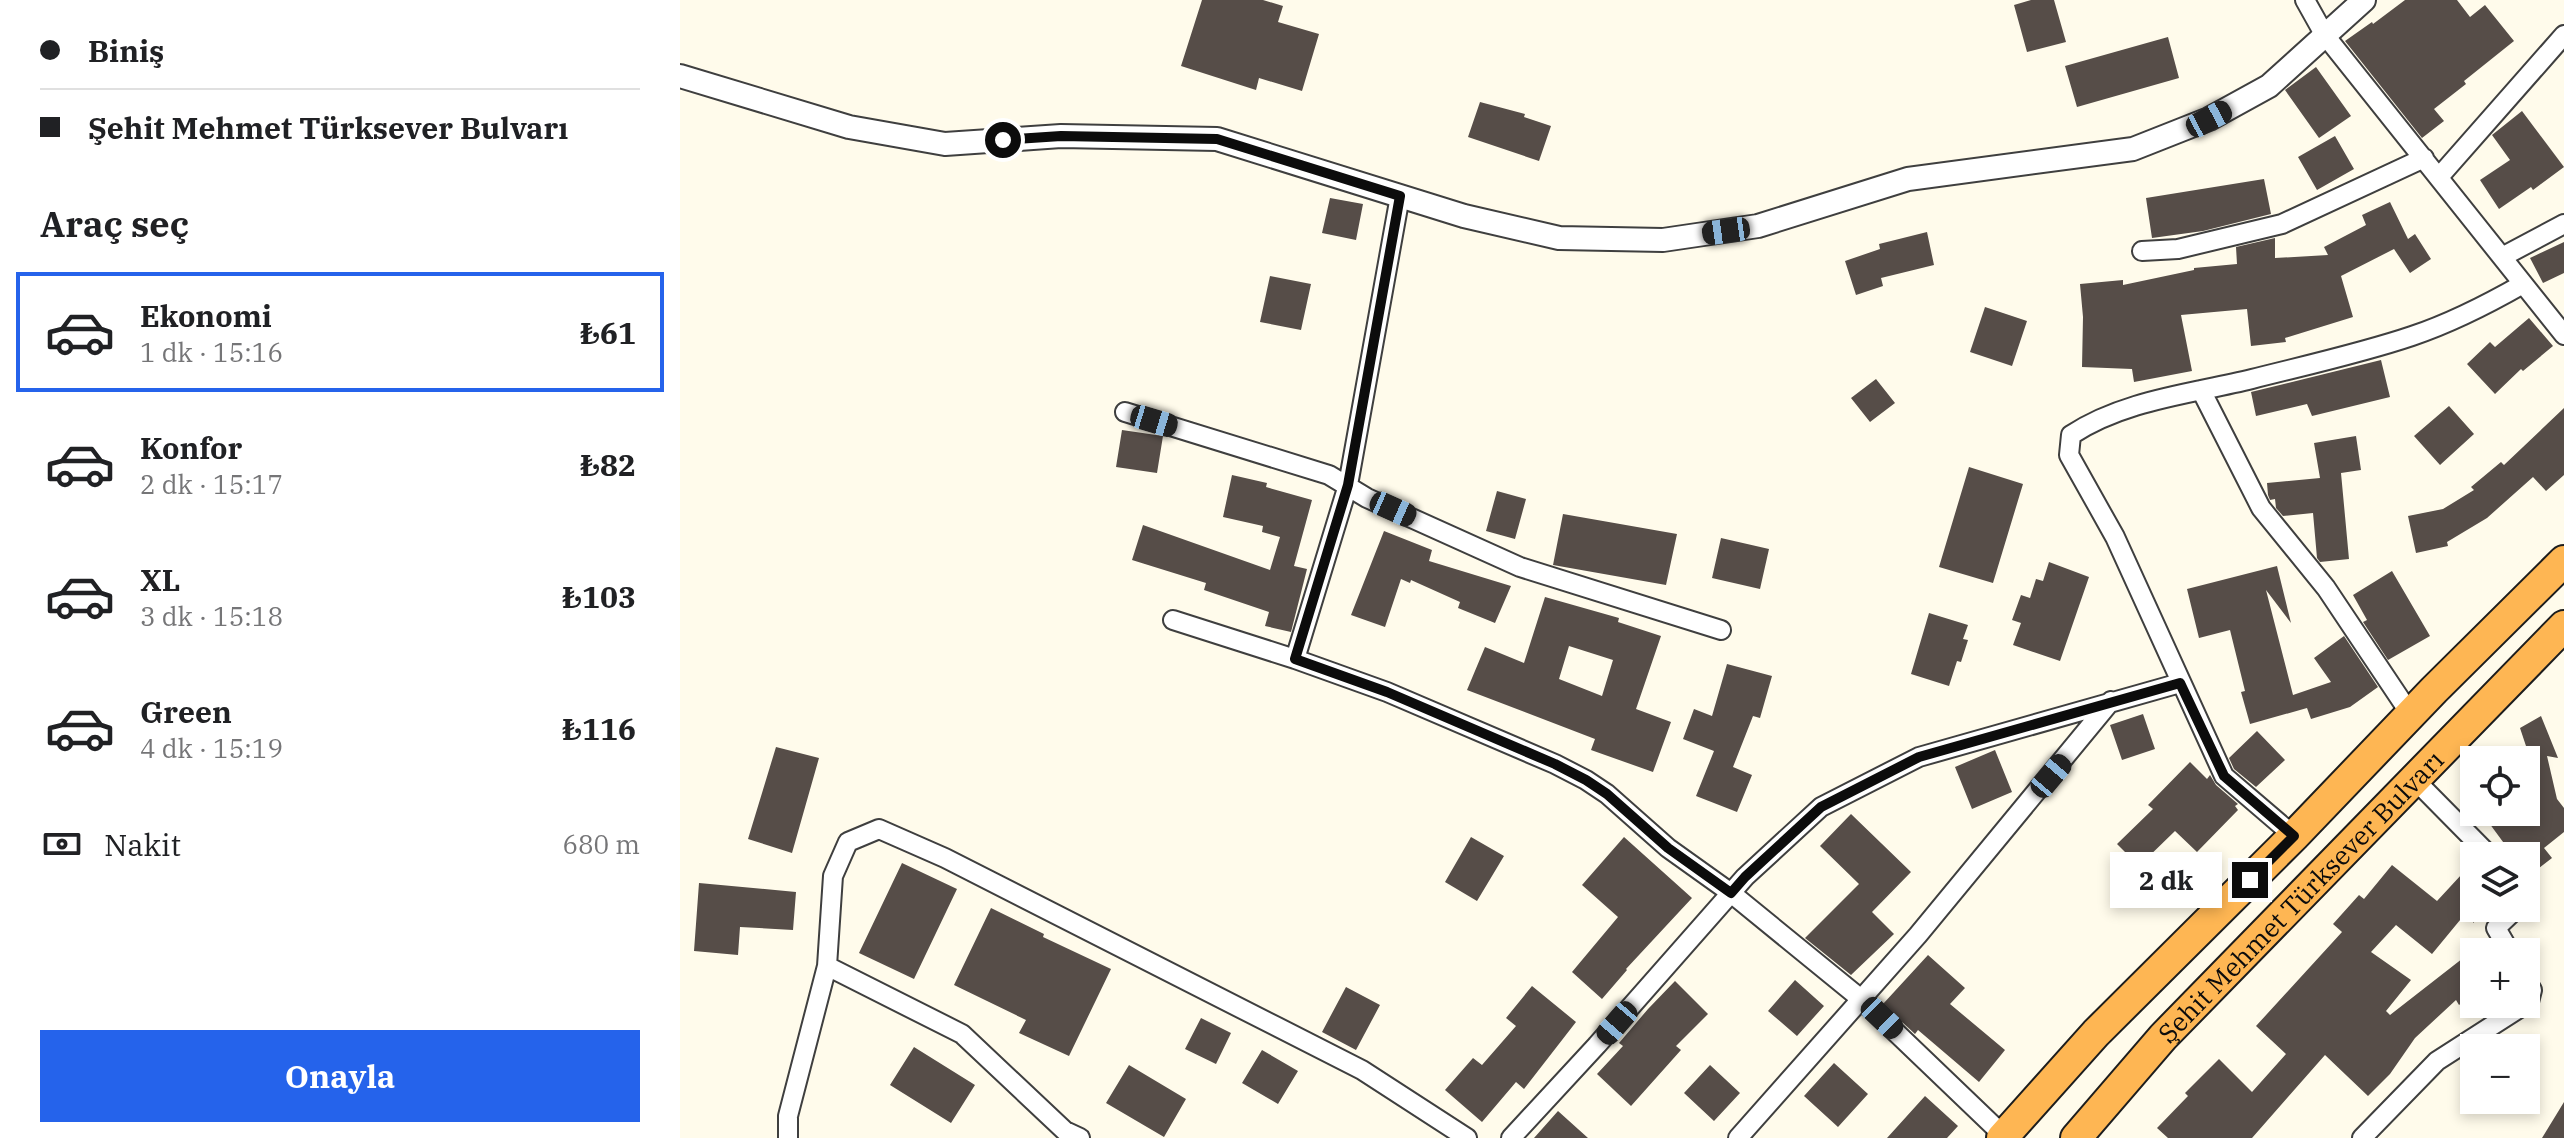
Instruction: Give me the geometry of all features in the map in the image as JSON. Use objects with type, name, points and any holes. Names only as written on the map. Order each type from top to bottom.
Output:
[{"type":"highway","name":"Şehit Mehmet Türksever Bulvarı","points":[[2003,1137],[2096,1033],[2564,561]]},
{"type":"highway","name":"Şehit Mehmet Türksever Bulvarı","points":[[2076,1138],[2163,1037],[2564,626]]},
{"type":"street","points":[[2305,0],[2324,34],[2564,335]]},
{"type":"street","points":[[680,76],[849,127],[945,144],[1061,136],[1217,139],[1464,216],[1559,238],[1663,240],[1758,226],[1908,179],[2133,149],[2209,119],[2269,86],[2364,0]]},
{"type":"street","points":[[2439,177],[2564,35]]},
{"type":"street","points":[[2142,251],[2178,249],[2282,224],[2424,158]]},
{"type":"street","points":[[1295,659],[1348,485],[1400,196]]},
{"type":"street","points":[[2502,257],[2564,224]]},
{"type":"street","points":[[2294,836],[2224,776],[2115,537],[2069,455],[2071,435],[2093,420],[2123,409],[2412,336],[2482,307],[2523,284]]},
{"type":"street","points":[[2201,390],[2261,508],[2326,588],[2411,715]]},
{"type":"street","points":[[1125,412],[1329,475],[1367,498],[1520,567],[1721,630]]},
{"type":"street","points":[[1173,620],[1387,692],[1586,780],[1861,999],[2003,1137]]},
{"type":"street","points":[[1511,1138],[1745,877],[1821,807],[1919,757],[2180,683]]},
{"type":"street","points":[[1738,1138],[1928,923],[2111,701]]},
{"type":"street","points":[[2414,779],[2476,842]]},
{"type":"street","points":[[788,1138],[788,1116],[827,966],[833,876],[848,842],[879,829],[945,858],[1362,1070],[1467,1138]]},
{"type":"street","points":[[2502,922],[2496,928],[2502,938]]},
{"type":"street","points":[[827,966],[962,1034],[1065,1131],[1080,1138]]},
{"type":"street","points":[[2362,1138],[2437,1061],[2504,1018]]},
{"type":"building","points":[[1202,0],[1263,0],[1283,6],[1278,22],[1319,34],[1302,91],[1259,78],[1256,90],[1181,66]]},
{"type":"building","points":[[2031,0],[2054,0],[2066,42],[2027,52],[2014,5]]},
{"type":"building","points":[[2405,0],[2457,0],[2470,17],[2485,5],[2514,41],[2434,109],[2444,121],[2422,138],[2345,41]]},
{"type":"building","points":[[2168,37],[2179,78],[2077,107],[2065,66]]},
{"type":"building","points":[[2316,67],[2351,116],[2319,138],[2285,90]]},
{"type":"building","points":[[1480,102],[1525,114],[1524,117],[1551,126],[1539,161],[1468,137]]},
{"type":"building","points":[[2522,111],[2564,167],[2533,190],[2531,187],[2499,209],[2480,180],[2510,160],[2492,135]]},
{"type":"building","points":[[2335,136],[2354,169],[2317,190],[2298,157]]},
{"type":"building","points":[[2264,179],[2271,214],[2203,231],[2152,238],[2146,198]]},
{"type":"building","points":[[1330,198],[1363,204],[1356,240],[1322,233]]},
{"type":"building","points":[[2390,202],[2408,239],[2415,234],[2431,259],[2410,273],[2394,249],[2341,276],[2353,317],[2285,338],[2286,342],[2251,346],[2247,309],[2181,315],[2192,371],[2134,382],[2132,369],[2082,367],[2080,284],[2123,280],[2123,285],[2194,268],[2237,264],[2236,247],[2275,238],[2275,258],[2328,255],[2324,247],[2366,225],[2362,215]]},
{"type":"building","points":[[1927,232],[1934,265],[1881,278],[1883,286],[1856,295],[1845,261],[1880,249],[1879,244]]},
{"type":"building","points":[[2564,242],[2564,273],[2543,283],[2530,258]]},
{"type":"building","points":[[1270,276],[1311,284],[1301,330],[1260,322]]},
{"type":"building","points":[[1985,307],[2027,321],[2012,366],[1970,352]]},
{"type":"building","points":[[2529,318],[2553,346],[2523,371],[2521,369],[2495,394],[2467,364],[2490,342],[2495,347]]},
{"type":"building","points":[[2381,360],[2390,397],[2312,416],[2307,404],[2256,416],[2251,392]]},
{"type":"building","points":[[1876,379],[1895,403],[1870,422],[1851,398]]},
{"type":"building","points":[[2449,406],[2474,434],[2440,465],[2414,436]]},
{"type":"building","points":[[2564,408],[2564,475],[2546,491],[2533,477],[2487,518],[2447,542],[2448,546],[2416,553],[2408,516],[2443,509],[2474,490],[2471,487],[2501,462],[2504,465]]},
{"type":"building","points":[[1122,430],[1163,436],[1157,473],[1116,467]]},
{"type":"building","points":[[2356,436],[2361,470],[2341,473],[2349,559],[2320,562],[2317,558],[2313,513],[2283,516],[2276,508],[2275,499],[2270,500],[2267,483],[2320,478],[2314,443]]},
{"type":"building","points":[[1969,467],[2023,484],[1993,583],[1939,567]]},
{"type":"building","points":[[1232,475],[1267,483],[1266,487],[1312,500],[1294,566],[1307,569],[1291,632],[1265,626],[1269,612],[1204,590],[1206,583],[1132,560],[1143,525],[1270,570],[1280,537],[1262,532],[1263,526],[1223,517]]},
{"type":"building","points":[[1497,491],[1526,499],[1515,539],[1486,531]]},
{"type":"building","points":[[1563,514],[1677,534],[1666,585],[1553,565]]},
{"type":"building","points":[[1384,531],[1432,550],[1429,561],[1511,586],[1495,623],[1458,608],[1460,602],[1411,580],[1410,583],[1401,579],[1385,627],[1351,615]]},
{"type":"building","points":[[1721,538],[1769,549],[1760,589],[1712,578]]},
{"type":"building","points":[[2049,562],[2089,577],[2060,661],[2013,645],[2021,623],[2012,620],[2021,595],[2030,598],[2036,579],[2043,581]]},
{"type":"building","points":[[2277,566],[2291,623],[2266,590],[2293,695],[2331,682],[2314,658],[2344,636],[2378,687],[2350,707],[2311,719],[2307,708],[2250,724],[2230,630],[2199,638],[2187,589]]},
{"type":"building","points":[[2392,571],[2430,636],[2388,660],[2363,622],[2367,620],[2353,595]]},
{"type":"building","points":[[1545,597],[1619,618],[1618,622],[1661,636],[1636,709],[1671,722],[1653,772],[1591,750],[1595,739],[1467,690],[1485,647],[1524,663]],"holes":[[[1569,646],[1613,660],[1602,696],[1559,679]]]},
{"type":"building","points":[[1929,613],[1968,625],[1963,639],[1968,640],[1949,686],[1911,674]]},
{"type":"building","points":[[1727,664],[1772,676],[1760,718],[1753,716],[1733,767],[1752,775],[1737,812],[1696,796],[1714,751],[1683,739],[1694,709],[1712,716]]},
{"type":"building","points":[[2143,714],[2155,749],[2122,760],[2110,725]]},
{"type":"building","points":[[2541,716],[2558,758],[2547,756],[2557,799],[2564,808],[2564,832],[2544,848],[2552,858],[2540,867],[2540,842],[2503,842],[2491,826],[2540,826],[2540,746],[2526,746],[2520,728]]},
{"type":"building","points":[[2257,731],[2285,760],[2256,787],[2234,769],[2229,758]]},
{"type":"building","points":[[776,747],[819,758],[792,853],[748,839]]},
{"type":"building","points":[[1995,750],[2012,792],[1972,809],[1955,767]]},
{"type":"building","points":[[2190,762],[2207,779],[2210,775],[2216,785],[2238,804],[2235,806],[2238,810],[2197,852],[2175,831],[2139,866],[2117,844],[2153,809],[2148,805]]},
{"type":"building","points":[[1851,814],[1911,872],[1872,912],[1894,934],[1851,975],[1805,938],[1859,884],[1820,846]]},
{"type":"building","points":[[1471,837],[1504,856],[1477,901],[1445,882]]},
{"type":"building","points":[[1624,837],[1692,898],[1602,999],[1572,972],[1618,917],[1582,885]]},
{"type":"building","points":[[902,863],[957,889],[914,979],[859,953]]},
{"type":"building","points":[[2392,865],[2437,901],[2460,876],[2460,920],[2432,954],[2396,925],[2371,952],[2411,980],[2386,1011],[2390,1015],[2460,960],[2460,1004],[2456,1000],[2415,1038],[2390,1074],[2368,1096],[2325,1055],[2252,1138],[2168,1138],[2157,1128],[2188,1096],[2185,1093],[2219,1059],[2252,1092],[2286,1054],[2256,1026],[2342,932],[2333,924],[2359,895],[2364,899]]},
{"type":"building","points":[[699,883],[796,892],[793,930],[740,927],[738,955],[694,951]]},
{"type":"building","points":[[991,908],[1111,969],[1069,1056],[1019,1033],[1026,1020],[954,985]]},
{"type":"building","points":[[1928,955],[1965,988],[1950,1004],[2005,1050],[1979,1082],[1918,1030],[1915,1034],[1883,1004]]},
{"type":"building","points":[[1795,980],[1824,1006],[1797,1036],[1768,1011]]},
{"type":"building","points":[[1675,981],[1708,1014],[1676,1046],[1681,1050],[1631,1106],[1597,1074],[1623,1046],[1619,1043]]},
{"type":"building","points":[[1532,986],[1576,1022],[1524,1089],[1516,1082],[1482,1122],[1445,1090],[1473,1058],[1482,1065],[1516,1026],[1506,1018]]},
{"type":"building","points":[[1346,987],[1380,1005],[1356,1050],[1322,1032]]},
{"type":"building","points":[[1201,1018],[1231,1033],[1216,1064],[1185,1049]]},
{"type":"building","points":[[914,1047],[975,1085],[951,1123],[890,1085]]},
{"type":"building","points":[[1262,1050],[1298,1071],[1278,1104],[1242,1083]]},
{"type":"building","points":[[1834,1063],[1868,1094],[1838,1127],[1804,1096]]},
{"type":"building","points":[[1129,1065],[1186,1099],[1164,1137],[1106,1103]]},
{"type":"building","points":[[1710,1065],[1740,1093],[1714,1121],[1684,1093]]},
{"type":"building","points":[[1925,1096],[1958,1126],[1947,1138],[1887,1138]]},
{"type":"building","points":[[2564,1102],[2564,1138],[2542,1138]]},
{"type":"building","points":[[1558,1111],[1588,1138],[1534,1138]]},
{"type":"route","points":[[1003,140],[1061,136],[1217,139],[1400,196],[1348,485],[1295,659],[1387,692],[1586,780],[1607,794],[1668,848],[1731,893],[1821,807],[1919,757],[2180,683],[2224,776],[2294,836],[2250,880]]}]
